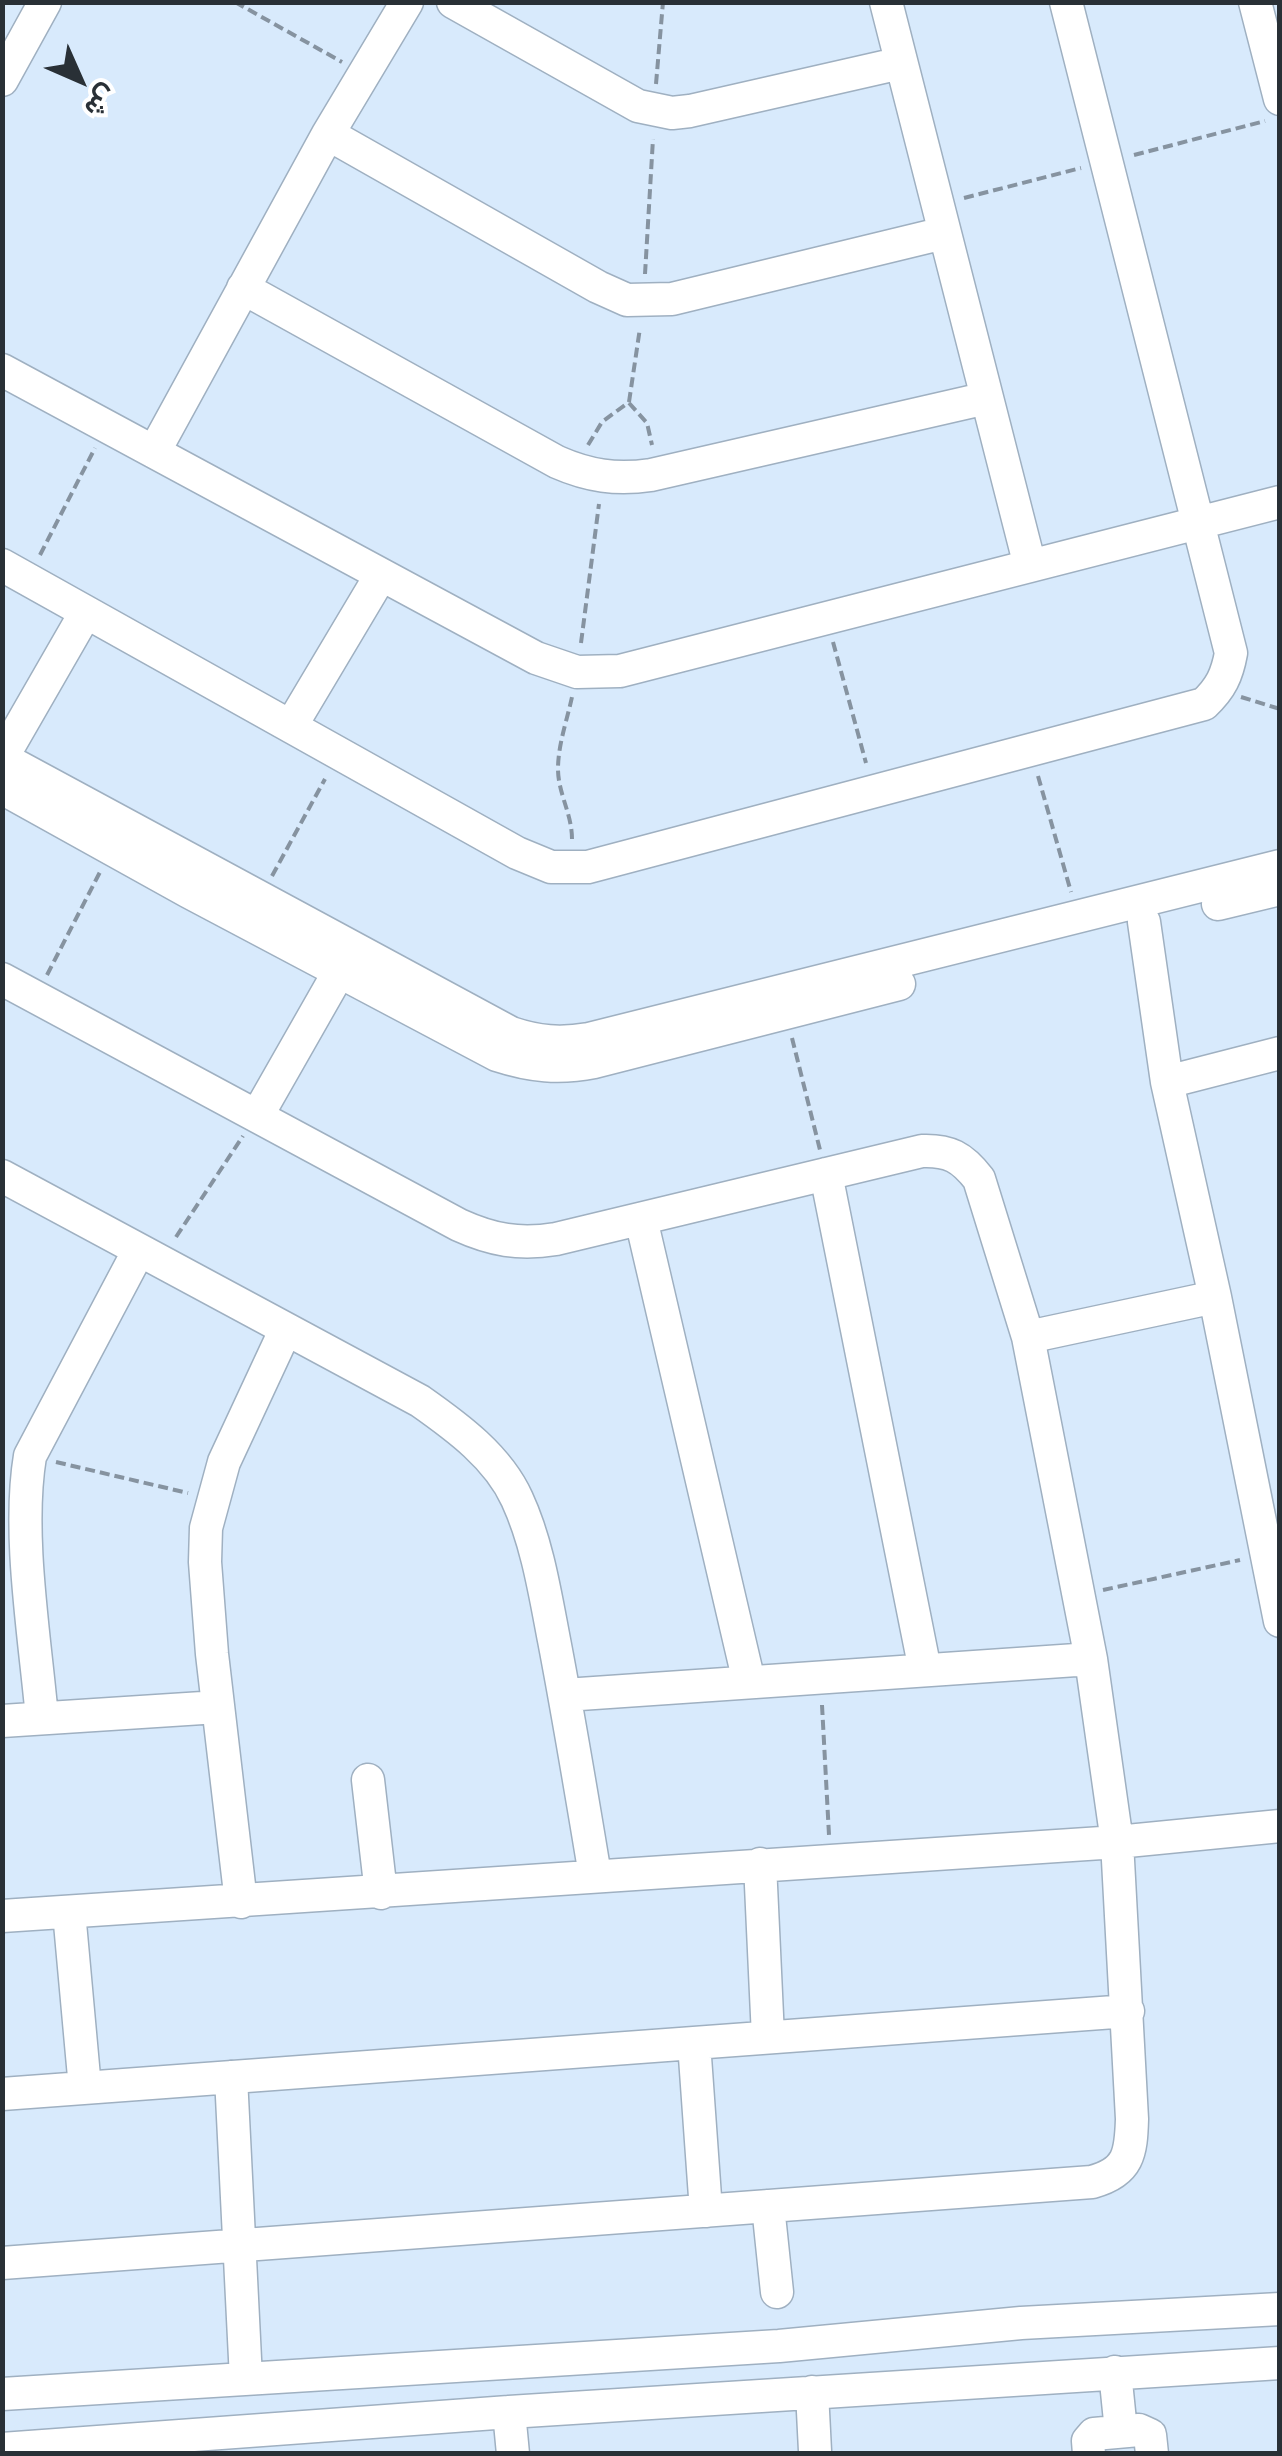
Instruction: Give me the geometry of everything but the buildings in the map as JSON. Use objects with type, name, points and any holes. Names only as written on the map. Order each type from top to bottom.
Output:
[{"type":"street","points":[[2,80],[46,2]]},
{"type":"street","points":[[154,452],[328,134],[407,2]]},
{"type":"street","points":[[453,2],[622,98],[655,111],[690,111],[901,63]]},
{"type":"street","points":[[886,2],[1030,566]]},
{"type":"street","points":[[15,572],[533,861],[571,869],[1204,704],[1219,690],[1231,653],[1066,2]]},
{"type":"street","points":[[1255,2],[1280,99]]},
{"type":"street","points":[[328,134],[627,300],[672,299],[944,233]]},
{"type":"street","points":[[243,288],[580,472],[627,479],[987,398]]},
{"type":"street","points":[[2,370],[536,658],[577,672],[620,671],[1280,502]]},
{"type":"street","points":[[291,726],[382,574]]},
{"type":"street","points":[[86,612],[2,758],[340,972],[497,1054],[524,1064],[553,1068],[594,1062],[1280,889]]},
{"type":"street","points":[[2,788],[111,849],[260,897],[511,1033],[547,1043],[589,1038],[1280,866]]},
{"type":"street","points":[[1144,922],[1167,1082],[1280,1621]]},
{"type":"street","points":[[257,1116],[340,972]]},
{"type":"street","points":[[2,979],[459,1225],[505,1242],[530,1244],[556,1239],[922,1151],[944,1150],[965,1160],[979,1179],[1028,1337],[1091,1659],[1117,1842],[1128,2010],[1130,2152],[1122,2167],[1108,2178],[1092,2182],[2,2263]]},
{"type":"street","points":[[1167,1082],[1280,1053]]},
{"type":"street","points":[[826,1174],[925,1670]]},
{"type":"street","points":[[2,1176],[420,1402],[454,1425],[489,1457],[516,1496],[533,1542],[565,1695],[595,1875]]},
{"type":"street","points":[[641,1219],[750,1682]]},
{"type":"street","points":[[42,1718],[25,1489],[30,1456],[149,1256]]},
{"type":"street","points":[[1028,1337],[1215,1297]]},
{"type":"street","points":[[242,1902],[205,1562],[212,1499],[224,1462],[286,1331]]},
{"type":"street","points":[[565,1695],[1091,1659]]},
{"type":"street","points":[[2,1721],[218,1706]]},
{"type":"street","points":[[368,1780],[381,1893]]},
{"type":"street","points":[[2,1916],[1117,1842],[1280,1826]]},
{"type":"street","points":[[760,1864],[768,2038]]},
{"type":"street","points":[[69,1912],[85,2088]]},
{"type":"street","points":[[2,2094],[1128,2010]]},
{"type":"street","points":[[694,2043],[706,2211]]},
{"type":"street","points":[[231,2078],[246,2379]]},
{"type":"street","points":[[768,2206],[777,2292]]},
{"type":"street","points":[[2,2394],[779,2346],[1020,2323],[1280,2309]]},
{"type":"street","points":[[2,2449],[210,2444],[509,2412],[1115,2372],[1276,2366]]},
{"type":"street","points":[[1115,2372],[1120,2432]]},
{"type":"street","points":[[812,2392],[818,2453]]},
{"type":"street","points":[[509,2412],[513,2454]]},
{"type":"street","points":[[1089,2454],[1088,2441],[1094,2434],[1120,2432],[1147,2432],[1152,2454]]},
{"type":"path","points":[[236,2],[363,74]]},
{"type":"path","points":[[580,472],[591,437],[602,422],[629,402],[644,302],[662,2]]},
{"type":"path","points":[[629,402],[640,412],[651,436],[651,475]]},
{"type":"path","points":[[15,572],[107,426]]},
{"type":"path","points":[[827,618],[874,792]]},
{"type":"path","points":[[1219,690],[1280,710]]},
{"type":"path","points":[[1031,752],[1078,916]]},
{"type":"path","points":[[260,897],[340,753]]},
{"type":"path","points":[[36,997],[111,849]]},
{"type":"path","points":[[786,1013],[826,1174]]},
{"type":"path","points":[[149,1256],[257,1116]]},
{"type":"path","points":[[30,1456],[212,1499]]},
{"type":"path","points":[[1078,1595],[1267,1554]]},
{"type":"path","points":[[821,1677],[830,1860]]}]
